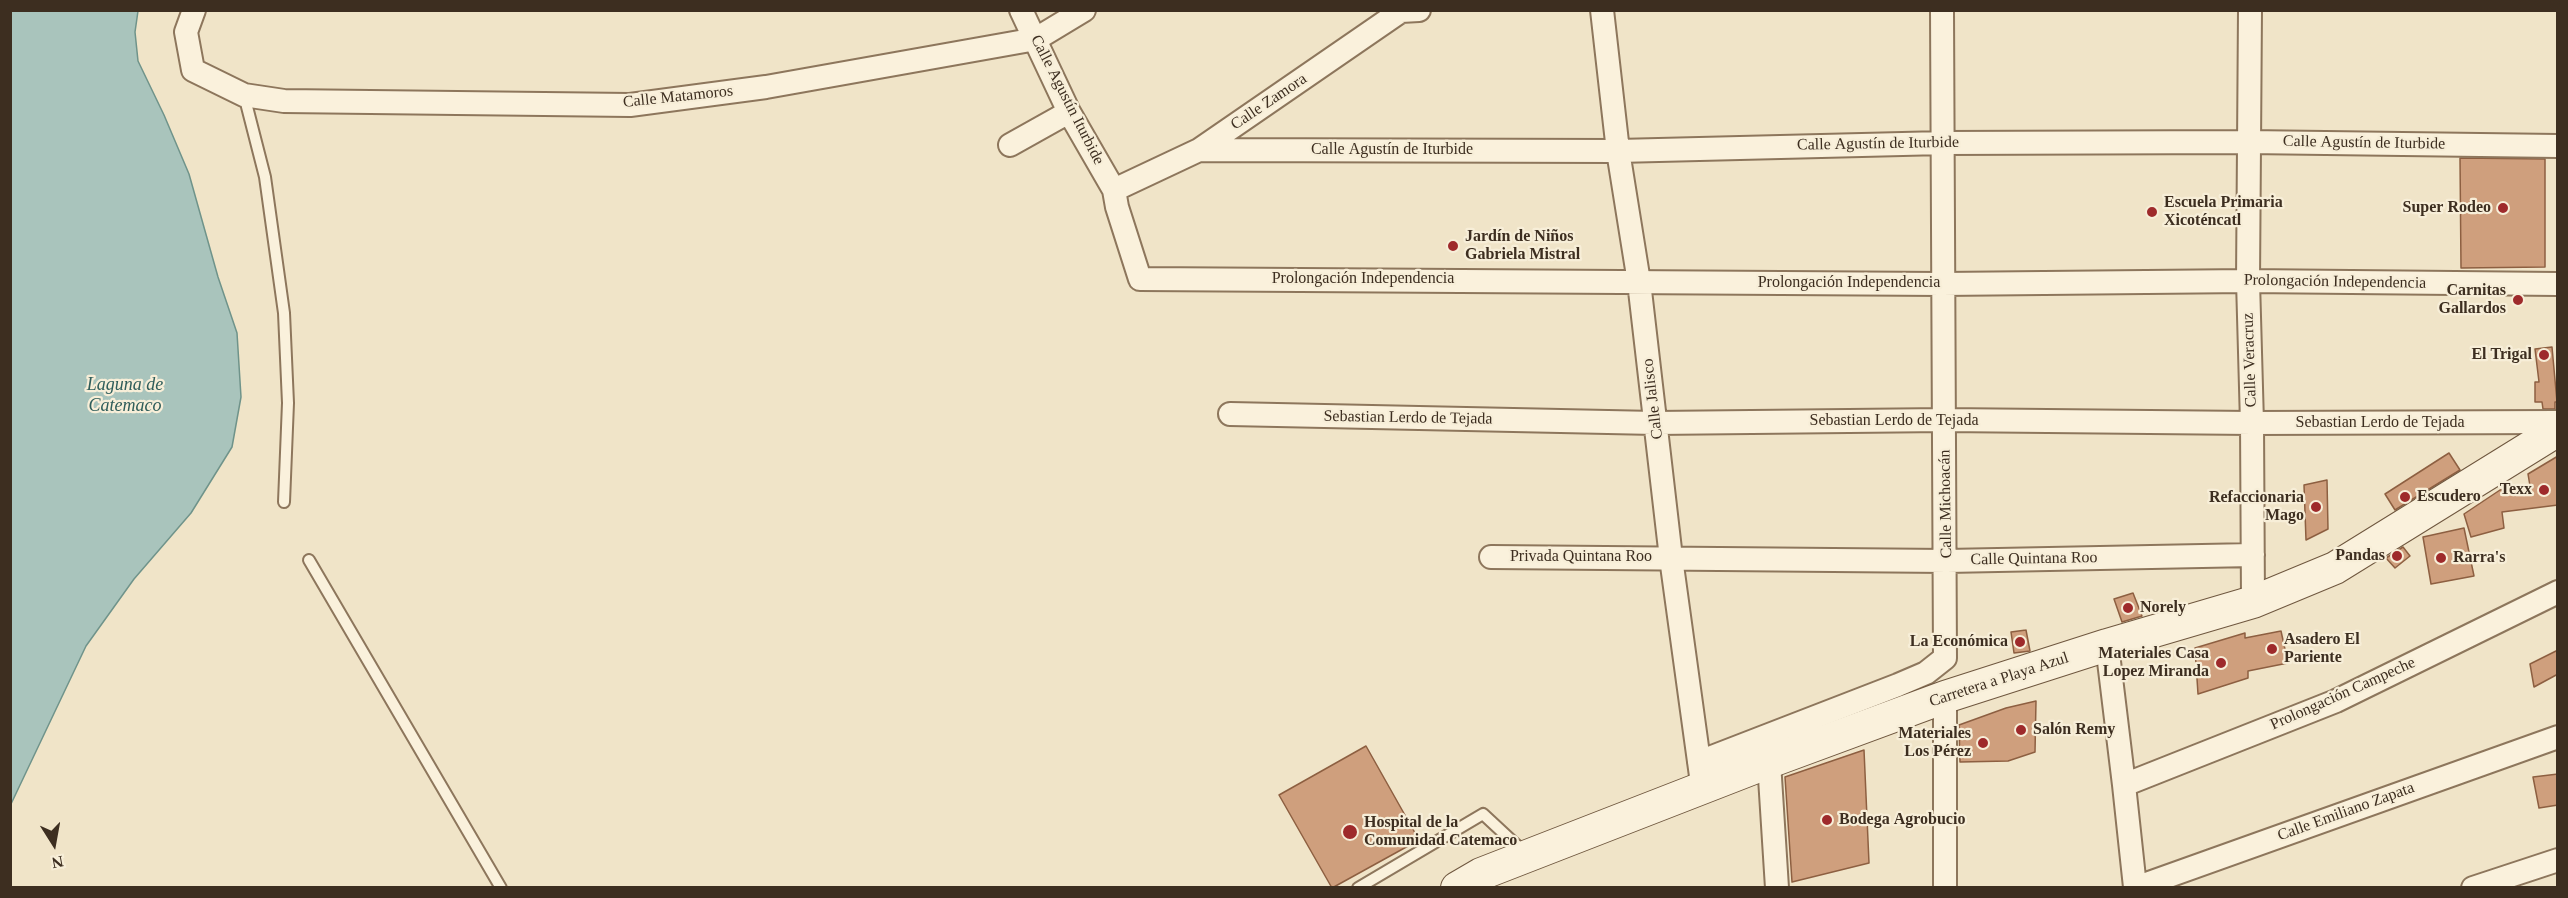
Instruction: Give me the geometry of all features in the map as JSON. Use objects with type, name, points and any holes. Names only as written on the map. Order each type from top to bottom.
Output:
[{"type":"main road","name":"Carretera a Playa Azul","points":[[1473,883],[1701,775],[1768,762],[1945,697],[2107,645],[2253,602],[2335,568],[2558,430]]},
{"type":"street","name":"Calle Matamoros","points":[[194,10],[186,32],[193,70],[244,95],[285,101],[630,105],[766,87],[1036,39],[1084,10]]},
{"type":"street","name":"Calle Agustín Iturbide","points":[[1021,10],[1070,112],[1114,190],[1117,207],[1140,279]]},
{"type":"street","name":"Calle Zamora","points":[[1114,190],[1199,150],[1401,11],[1419,10]]},
{"type":"street","name":"Calle Jalisco","points":[[1602,10],[1618,151],[1639,282],[1671,558],[1701,775]]},
{"type":"street","name":"Calle Michoacán","points":[[1701,775],[1898,685],[1933,668],[1946,658],[1942,10]]},
{"type":"street","name":"Calle Veracruz","points":[[2250,10],[2248,280],[2253,602]]},
{"type":"street","points":[[1010,145],[1070,112]]},
{"type":"street","name":"Calle Agustín de Iturbide","points":[[1199,150],[1618,151],[1943,142],[2248,142],[2558,146]]},
{"type":"street","name":"Prolongación Independencia","points":[[1140,279],[1478,279],[1942,284],[2248,280],[2558,284]]},
{"type":"street","name":"Sebastian Lerdo de Tejada","points":[[1230,414],[1655,423],[1945,420],[2252,423],[2558,422]]},
{"type":"street","name":"Calle Quintana Roo","points":[[1671,558],[1947,561],[2253,555]]},
{"type":"street","name":"Privada Quintana Roo","points":[[1491,557],[1671,558]]},
{"type":"street","name":"Prolongación Campeche","points":[[2124,785],[2336,701],[2558,592]]},
{"type":"street","points":[[2107,645],[2135,888]]},
{"type":"street","points":[[1945,697],[1945,888]]},
{"type":"street","name":"Calle Emiliano Zapata","points":[[2135,888],[2558,737]]},
{"type":"street","points":[[1768,762],[1777,888]]},
{"type":"street","points":[[2473,888],[2558,860]]},
{"type":"lane","points":[[244,95],[265,177],[284,313],[288,403],[284,502]]},
{"type":"lane","points":[[309,560],[501,888]]},
{"type":"lane","points":[[1358,888],[1483,814],[1528,856]]},
{"type":"water","name":"Laguna de Catemaco","points":[[11,10],[138,11],[135,32],[138,61],[189,174],[218,277],[237,333],[241,397],[232,447],[191,513],[134,579],[86,646],[11,804]]},
{"type":"building","name":"Super Rodeo","points":[[2460,158],[2545,159],[2545,267],[2461,268]]},
{"type":"building","points":[[2552,347],[2557,402],[2555,402],[2555,409],[2543,409],[2542,402],[2535,402],[2535,382],[2539,382],[2535,349]]},
{"type":"building","points":[[2449,453],[2460,470],[2395,510],[2385,494]]},
{"type":"building","points":[[2558,456],[2558,505],[2502,512],[2504,528],[2471,537],[2464,514],[2500,490],[2530,486],[2528,474]]},
{"type":"building","name":"Refaccionaria Mago","points":[[2327,480],[2328,529],[2306,540],[2304,485]]},
{"type":"building","name":"Rarra's","points":[[2464,528],[2474,576],[2431,584],[2423,537]]},
{"type":"building","name":"Pandas","points":[[2403,547],[2410,556],[2395,568],[2386,558]]},
{"type":"building","name":"Norely","points":[[2133,593],[2142,616],[2122,622],[2114,599]]},
{"type":"building","name":"La Económica","points":[[2026,630],[2030,651],[2014,653],[2011,632]]},
{"type":"building","name":"Materiales Casa Lopez Miranda","points":[[2281,631],[2288,663],[2248,671],[2248,678],[2198,694],[2195,648],[2245,633],[2245,638]]},
{"type":"building","points":[[2558,650],[2558,674],[2534,687],[2530,664]]},
{"type":"building","points":[[2036,701],[2035,752],[2008,761],[1960,762],[1959,725],[2006,708]]},
{"type":"building","points":[[1366,746],[1419,840],[1332,888],[1279,795]]},
{"type":"building","name":"Bodega Agrobucio","points":[[1864,750],[1869,863],[1792,882],[1785,777]]},
{"type":"building","points":[[2558,774],[2558,805],[2539,808],[2533,777]]},
{"type":"place","name":"Super Rodeo","points":[[2503,208]]},
{"type":"place","name":"Escuela Primaria Xicoténcatl","points":[[2152,212]]},
{"type":"place","name":"Jardín de Niños Gabriela Mistral","points":[[1453,246]]},
{"type":"place","name":"Carnitas Gallardos","points":[[2518,300]]},
{"type":"place","name":"El Trigal","points":[[2544,355]]},
{"type":"place","name":"Texx","points":[[2544,490]]},
{"type":"place","name":"Escudero","points":[[2405,497]]},
{"type":"place","name":"Refaccionaria Mago","points":[[2316,507]]},
{"type":"place","name":"Pandas","points":[[2397,556]]},
{"type":"place","name":"Rarra's","points":[[2441,558]]},
{"type":"place","name":"Norely","points":[[2128,608]]},
{"type":"place","name":"La Económica","points":[[2020,642]]},
{"type":"place","name":"Asadero El Pariente","points":[[2272,649]]},
{"type":"place","name":"Materiales Casa Lopez Miranda","points":[[2221,663]]},
{"type":"place","name":"Salón Remy","points":[[2021,730]]},
{"type":"place","name":"Materiales Los Pérez","points":[[1983,743]]},
{"type":"place","name":"Bodega Agrobucio","points":[[1827,820]]},
{"type":"place","name":"Hospital de la Comunidad Catemaco","points":[[1350,832]]}]
